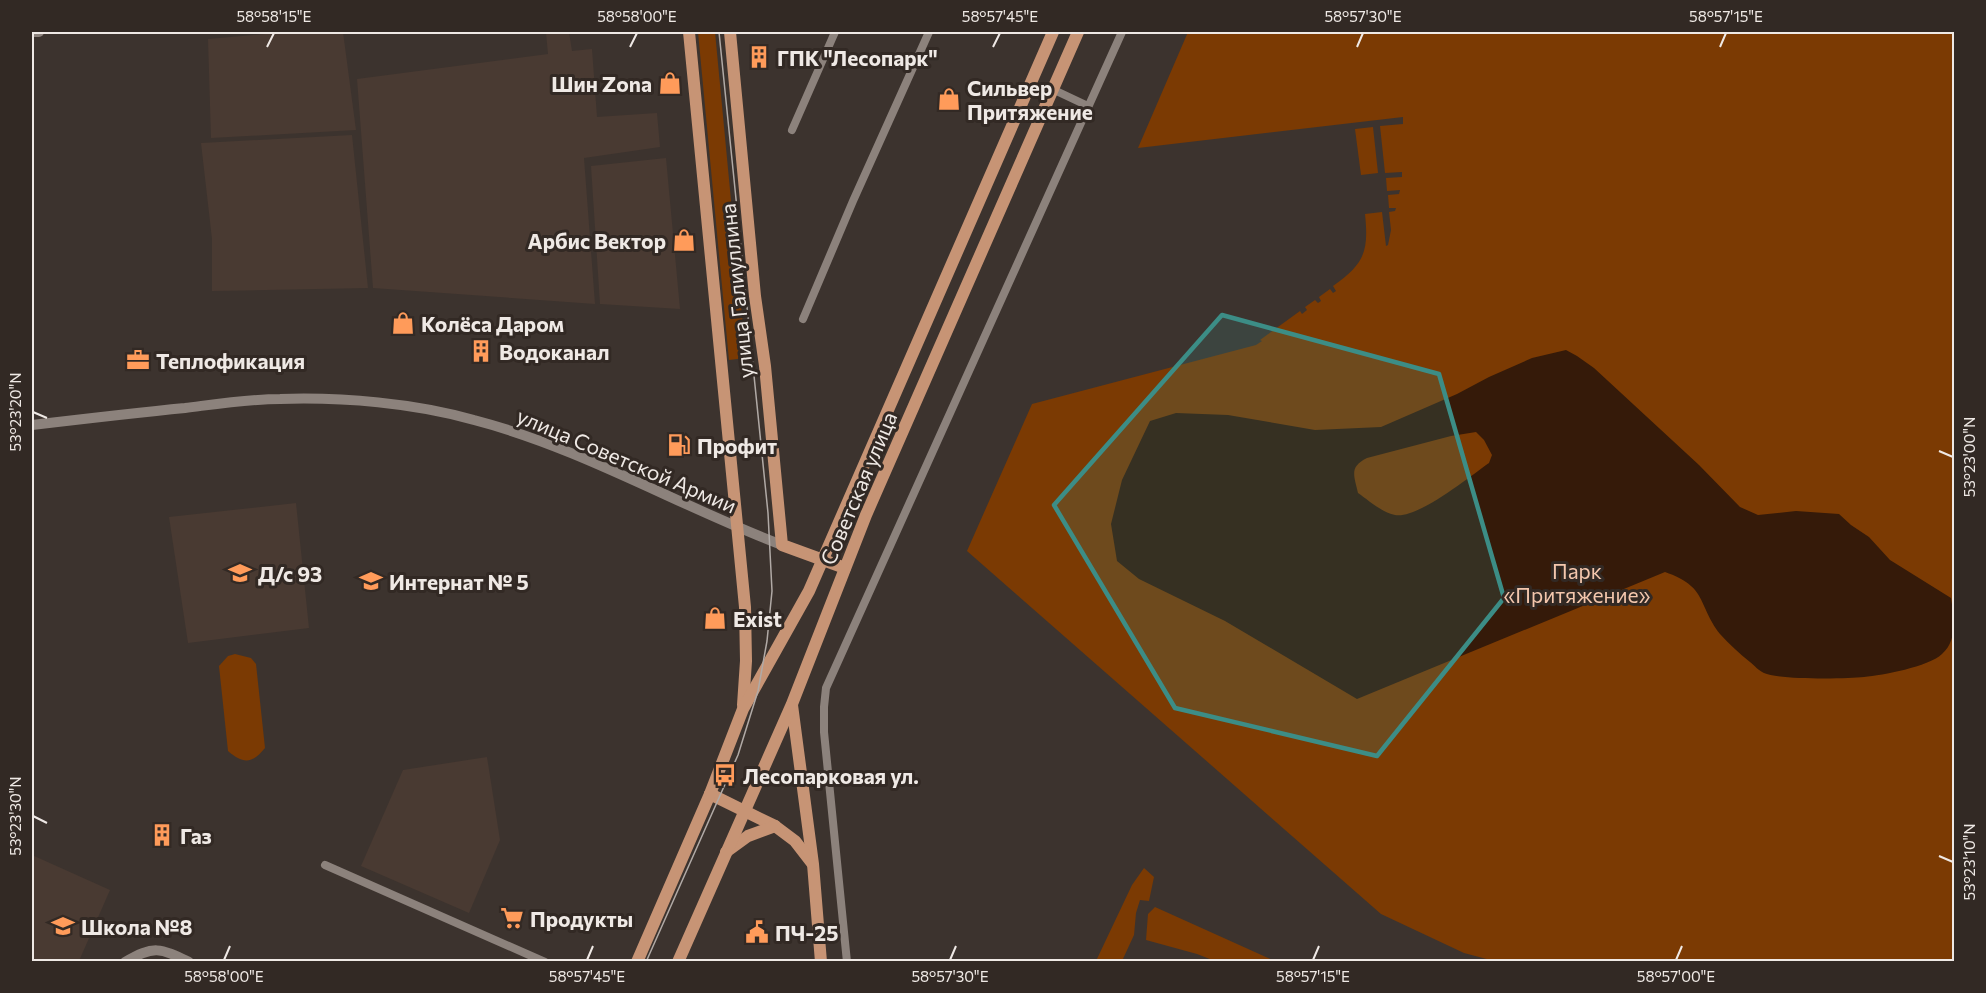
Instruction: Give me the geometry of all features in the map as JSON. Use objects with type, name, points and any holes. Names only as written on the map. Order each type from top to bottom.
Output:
[{"type":"main road","points":[[32,32],[39,32]]},
{"type":"main road","name":"улица Галиуллина","points":[[689,32],[738,529]]},
{"type":"main road","name":"улица Галиуллина","points":[[730,32],[782,545]]},
{"type":"main road","name":"Советская улица","points":[[637,962],[710,794],[742,709],[809,591],[1053,32]]},
{"type":"main road","name":"Советская улица","points":[[678,962],[792,704],[869,506],[1078,32]]},
{"type":"main road","points":[[1031,80],[1052,89]]},
{"type":"main road","name":"улица Советской Армии","points":[[32,425],[280,399],[368,402],[425,408],[475,420],[545,443],[738,529],[845,568]]},
{"type":"main road","name":"Советская улица","points":[[738,529],[745,607],[746,661],[742,709]]},
{"type":"main road","points":[[792,704],[813,864],[821,962]]},
{"type":"main road","points":[[710,794],[775,826],[795,841],[813,864]]},
{"type":"main road","points":[[726,853],[748,836],[775,826]]},
{"type":"main road","points":[[125,962],[142,952],[159,950],[189,962]]},
{"type":"street","points":[[792,130],[835,32]]},
{"type":"street","points":[[803,319],[929,32]]},
{"type":"street","points":[[847,962],[824,732],[826,688],[1122,32]]},
{"type":"street","points":[[1052,89],[1088,106]]},
{"type":"street","points":[[325,864],[545,962]]},
{"type":"highlighted area","points":[[1222,315],[1439,374],[1504,598],[1377,756],[1175,708],[1054,505]]},
{"type":"shaded area","points":[[287,32],[343,32],[356,130],[211,138],[208,39]]},
{"type":"shaded area","points":[[569,32],[572,51],[592,49],[597,117],[657,113],[660,147],[584,158],[595,304],[373,288],[357,79],[548,54],[546,33]]},
{"type":"shaded area","points":[[352,135],[368,288],[212,291],[212,239],[201,143]]},
{"type":"shaded area","points":[[666,158],[680,309],[600,304],[591,166]]},
{"type":"shaded area","points":[[1566,350],[1594,368],[1699,465],[1740,507],[1758,515],[1796,511],[1839,514],[1869,537],[1890,560],[1951,598],[1954,628],[1947,648],[1927,663],[1872,676],[1813,678],[1783,677],[1764,673],[1720,634],[1695,590],[1679,578],[1665,572],[1357,699],[1225,621],[1139,579],[1117,561],[1111,524],[1122,480],[1150,421],[1176,413],[1228,415],[1315,430],[1381,427],[1532,358]],"holes":[[[1476,432],[1484,440],[1492,455],[1489,463],[1443,496],[1417,511],[1390,514],[1358,493],[1354,476],[1355,468],[1367,458],[1451,436]]]},
{"type":"shaded area","name":"Д/с 93","points":[[296,503],[309,628],[188,643],[169,517]]},
{"type":"shaded area","points":[[487,757],[500,840],[469,913],[361,866],[403,770]]},
{"type":"shaded area","name":"Школа №8","points":[[32,855],[110,890],[79,961],[32,961]]},
{"type":"green space","points":[[698,32],[715,32],[746,358],[729,360]]},
{"type":"green space","name":"Парк «Притяжение»","points":[[1188,32],[1954,32],[1954,961],[1498,962],[1464,953],[1381,914],[967,551],[1032,404],[1256,345],[1300,311],[1302,314],[1307,310],[1305,307],[1315,300],[1318,303],[1321,301],[1319,297],[1330,289],[1333,293],[1336,291],[1333,286],[1352,271],[1362,256],[1366,238],[1365,214],[1382,212],[1386,246],[1388,245],[1391,230],[1389,212],[1395,211],[1396,208],[1389,208],[1388,195],[1399,194],[1400,190],[1387,191],[1386,178],[1402,177],[1402,172],[1385,173],[1380,126],[1403,124],[1403,117],[1138,148]]},
{"type":"green space","points":[[1373,127],[1378,173],[1361,175],[1355,129]]},
{"type":"green space","points":[[235,654],[251,658],[256,664],[265,748],[256,757],[247,760],[238,758],[228,751],[219,666],[228,656]]},
{"type":"green space","points":[[1144,868],[1154,877],[1149,901],[1140,900],[1134,935],[1122,961],[1096,961],[1132,885]]},
{"type":"green space","points":[[1155,907],[1275,961],[1215,961],[1146,940],[1148,914]]},
{"type":"tram line","points":[[646,962],[738,755],[758,691],[767,641],[772,591],[768,513],[719,32]]},
{"type":"place","name":"ГПК \"Лесопарк\"","points":[[759,57]]},
{"type":"place","name":"Шин Zona","points":[[670,83]]},
{"type":"place","name":"Сильвер Притяжение","points":[[949,99]]},
{"type":"place","name":"Арбис Вектор","points":[[684,240]]},
{"type":"place","name":"Колёса Даром","points":[[403,323]]},
{"type":"place","name":"Водоканал","points":[[481,351]]},
{"type":"place","name":"Теплофикация","points":[[138,360]]},
{"type":"place","name":"Профит","points":[[679,445]]},
{"type":"place","name":"Д/с 93","points":[[240,573]]},
{"type":"place","name":"Интернат № 5","points":[[371,581]]},
{"type":"place","name":"Exist","points":[[715,618]]},
{"type":"place","name":"Лесопарковая ул.","points":[[725,775]]},
{"type":"place","name":"Газ","points":[[162,835]]},
{"type":"place","name":"Продукты","points":[[512,918]]},
{"type":"place","name":"Школа №8","points":[[63,926]]},
{"type":"place","name":"ПЧ-25","points":[[757,932]]}]
